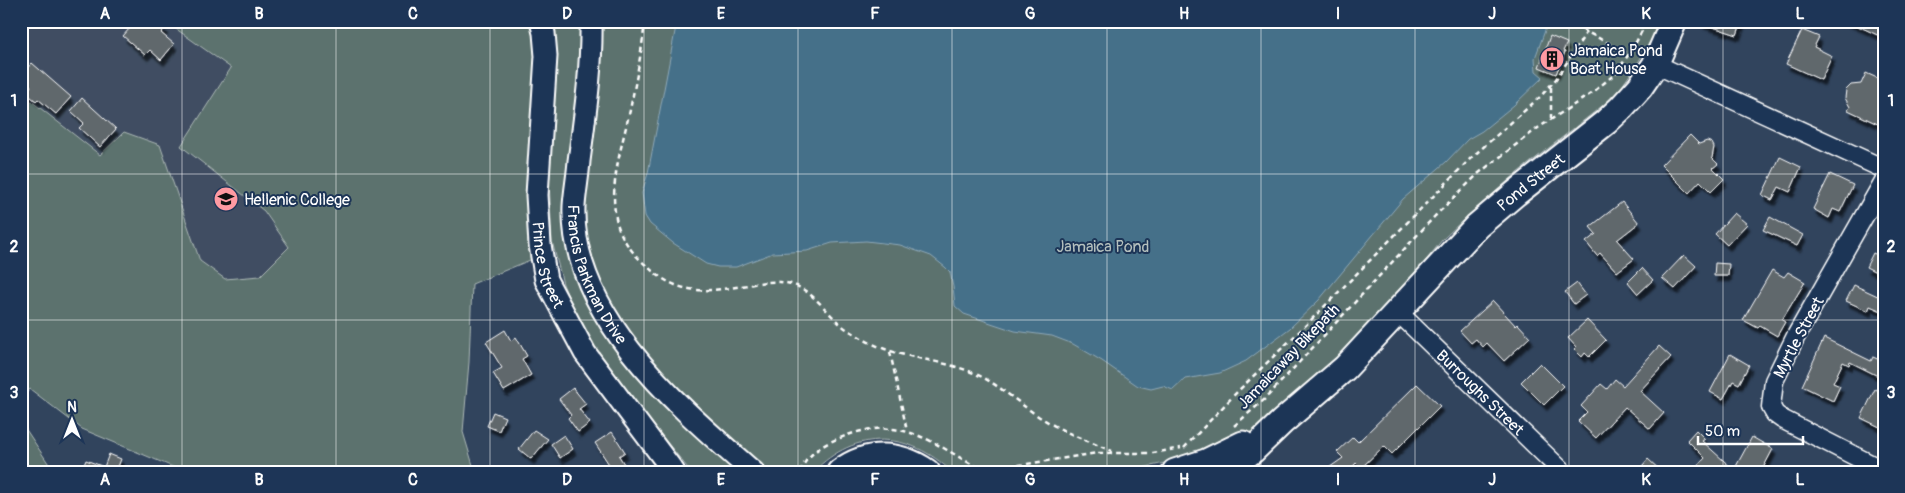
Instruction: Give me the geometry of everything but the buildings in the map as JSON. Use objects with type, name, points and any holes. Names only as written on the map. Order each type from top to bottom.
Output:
[{"type":"highway","name":"Pond Street","points":[[1225,472],[1254,450],[1282,422],[1345,368],[1453,251],[1490,215],[1621,108],[1640,86],[1655,64],[1674,21]]},
{"type":"highway","points":[[1175,472],[1220,455],[1282,422]]},
{"type":"highway","points":[[840,472],[860,460],[884,456],[906,461],[927,472]]},
{"type":"main road","name":"Prince Street","points":[[541,21],[546,56],[537,195],[540,245],[546,280],[585,353],[674,472]]},
{"type":"main road","name":"Francis Parkman Drive","points":[[591,21],[588,87],[574,206],[575,232],[582,266],[595,297],[641,362],[672,398],[752,472]]},
{"type":"street","points":[[1655,64],[1884,169]]},
{"type":"street","name":"Myrtle Street","points":[[1884,181],[1801,328],[1774,380],[1771,407],[1775,414],[1782,419],[1884,471]]},
{"type":"street","name":"Burroughs Street","points":[[1398,312],[1563,472]]},
{"type":"path","points":[[645,21],[641,54],[616,174],[615,213],[620,230],[634,254],[661,279],[677,287],[700,291],[715,291],[772,281],[792,284],[824,306],[845,328],[890,352],[959,368],[978,375],[1048,422],[1078,438],[1115,452]]},
{"type":"path","points":[[1566,21],[1629,54]]},
{"type":"path","points":[[1184,448],[1238,391],[1471,158],[1540,98],[1586,33],[1591,21]]},
{"type":"path","name":"Jamaicaway Bikepath","points":[[1232,427],[1265,399],[1457,194],[1490,164],[1551,118],[1592,93],[1613,76],[1621,68],[1647,21]]},
{"type":"path","points":[[1550,86],[1551,118]]},
{"type":"path","points":[[890,352],[907,431]]},
{"type":"path","points":[[800,472],[812,454],[826,444],[844,436],[872,430],[907,431],[934,442],[976,466],[988,470],[1009,468],[1070,456],[1115,452],[1153,453],[1196,444]]},
{"type":"shaded area","name":"Hellenic College","points":[[21,21],[519,21],[187,371],[21,265]]},
{"type":"shaded area","name":"Jamaica Pond","points":[[677,21],[1546,21],[1547,25],[1535,58],[1536,71],[1543,77],[1514,105],[1482,131],[1468,139],[1446,162],[1403,199],[1319,300],[1290,328],[1246,361],[1220,373],[1185,379],[1173,390],[1163,386],[1151,389],[1138,386],[1073,344],[1052,336],[1015,331],[964,314],[955,306],[950,272],[931,256],[900,245],[866,241],[832,243],[807,251],[773,253],[736,267],[718,267],[706,264],[673,243],[650,224],[645,216],[642,193],[648,173]]},
{"type":"green space","points":[[165,21],[531,21],[536,44],[535,258],[472,284],[469,362],[463,432],[475,472],[185,472],[82,429],[30,389],[21,399],[21,93],[100,155],[124,132],[160,145],[200,261],[225,279],[260,276],[289,247],[264,211],[181,146],[231,68]]},
{"type":"green space","name":"Jamaica Pond","points":[[551,21],[1658,21],[1653,36],[1620,89],[1602,106],[1517,173],[1463,220],[1442,240],[1401,293],[1317,378],[1242,439],[1174,461],[1123,472],[952,472],[935,458],[918,449],[900,442],[882,440],[865,442],[847,448],[830,458],[813,472],[691,472],[601,360],[573,309],[563,284],[552,241],[549,180]]},
{"type":"green space","points":[[21,422],[54,472],[21,472]]},
{"type":"place","name":"Jamaica Pond Boat House","points":[[1552,59]]},
{"type":"place","name":"Hellenic College","points":[[226,199]]}]
